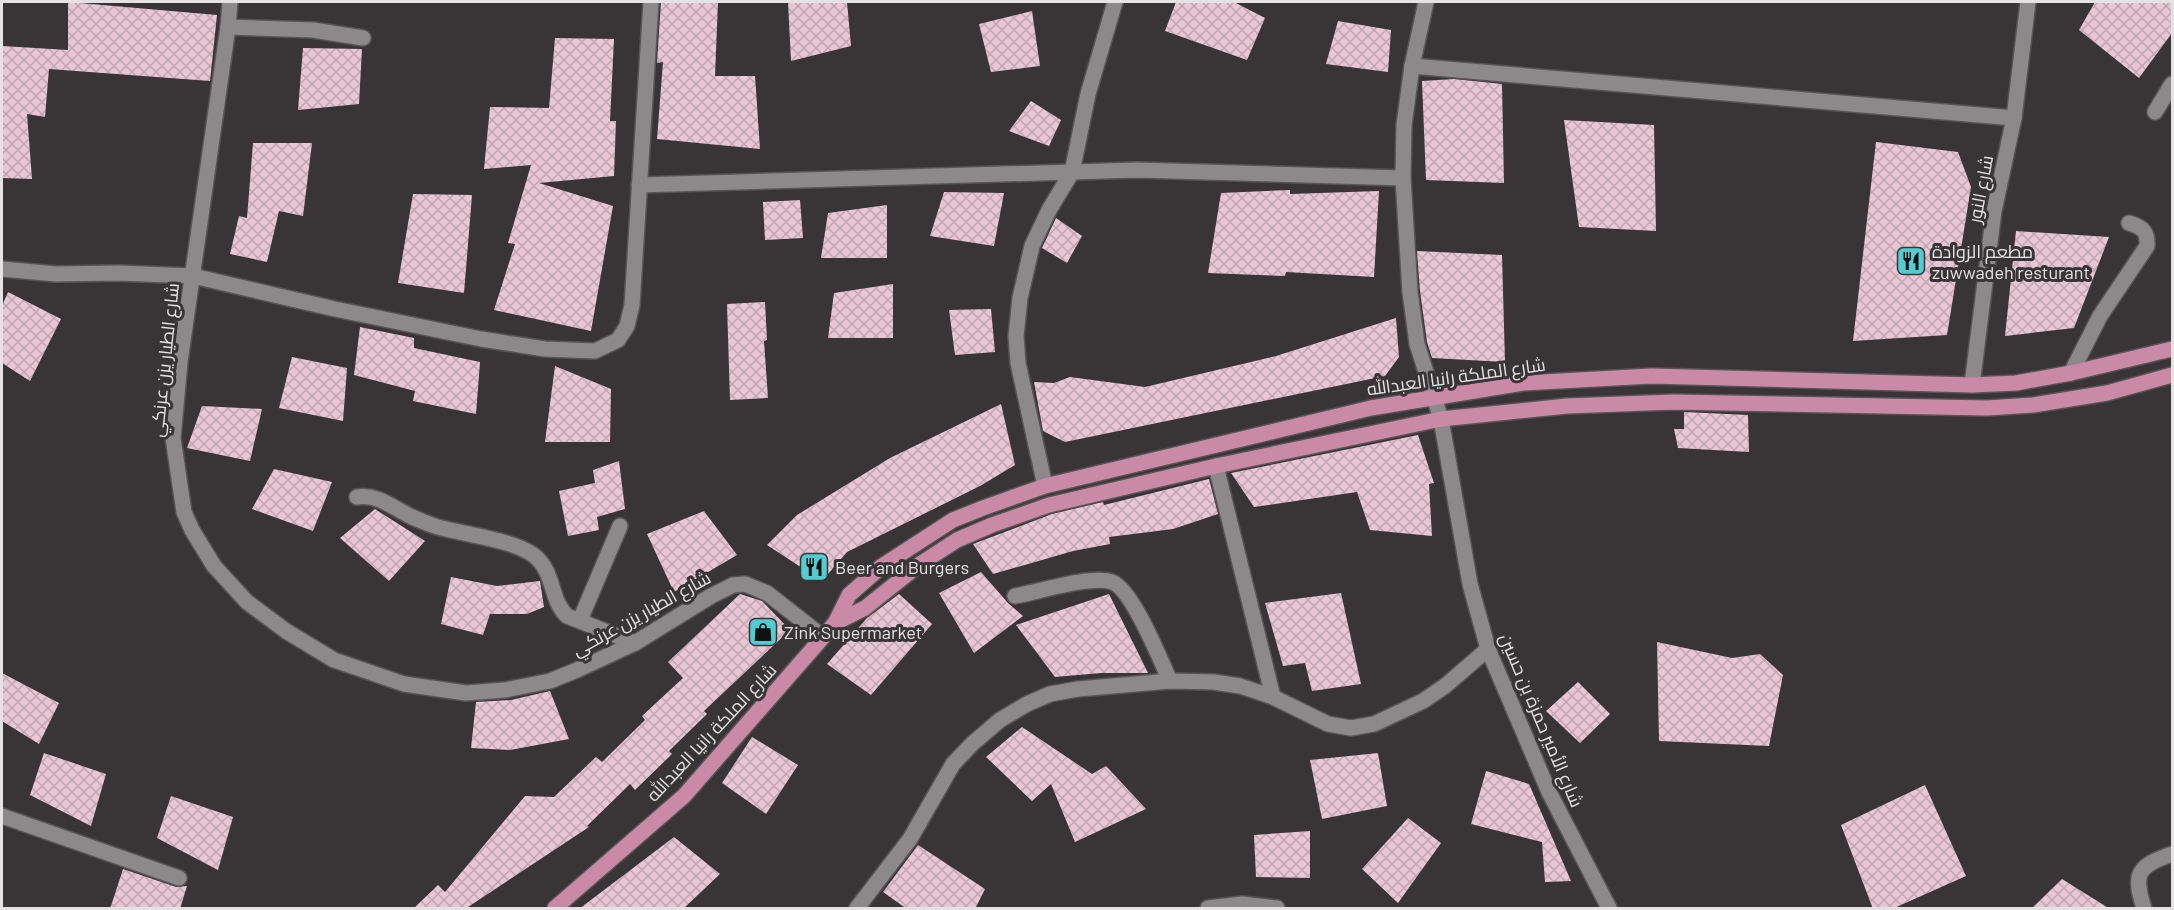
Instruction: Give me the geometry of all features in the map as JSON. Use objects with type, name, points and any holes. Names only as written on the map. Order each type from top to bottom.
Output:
[{"type":"main road","name":"شارع الملكة رانيا العبدالله","points":[[555,909],[684,796],[824,637],[835,623],[849,595],[882,566],[953,520],[1045,486],[1371,408],[1523,383],[1651,376],[1972,385],[2016,383],[2071,373],[2172,349]]},
{"type":"main road","name":"شارع الملكة رانيا العبدالله","points":[[835,623],[865,608],[920,564],[957,540],[1049,505],[1216,466],[1441,419],[1567,406],[1674,402],[1987,408],[2033,405],[2108,393],[2172,375]]},
{"type":"street","name":"شارع الطيار يزن عرنكي","points":[[230,2],[180,362],[174,438],[184,512],[201,547],[214,566],[247,602],[286,631],[334,660],[404,684],[466,693],[506,690],[550,681],[635,643],[733,585],[745,584],[767,593],[824,637]]},
{"type":"street","points":[[2,269],[56,274],[119,273],[193,276],[335,309],[481,339],[545,349],[595,351],[618,340],[627,326],[632,305],[651,2]]},
{"type":"street","points":[[1045,486],[1018,363],[1016,336],[1020,298],[1032,246],[1049,210],[1072,172],[1088,94],[1114,2]]},
{"type":"street","name":"شارع الأمير حمزة بن حسين","points":[[1426,2],[1412,66],[1404,124],[1403,178],[1410,292],[1417,344],[1441,419],[1470,584],[1488,649],[1549,792],[1609,909]]},
{"type":"street","name":"شارع النور","points":[[1972,385],[1994,211],[2014,118],[2028,2]]},
{"type":"street","points":[[228,27],[313,30],[363,38]]},
{"type":"street","points":[[1412,66],[2014,118]]},
{"type":"street","points":[[2155,112],[2172,84]]},
{"type":"street","points":[[639,185],[1137,170],[1403,178]]},
{"type":"street","points":[[2071,373],[2100,316],[2147,246],[2148,237],[2145,231],[2129,223]]},
{"type":"street","points":[[1216,466],[1273,697]]},
{"type":"street","points":[[357,497],[366,496],[383,501],[440,528],[525,549],[538,558],[548,572],[563,612],[635,643]]},
{"type":"street","points":[[580,620],[620,526]]},
{"type":"street","points":[[1015,596],[1097,580],[1122,587],[1131,600],[1170,681]]},
{"type":"street","points":[[857,909],[910,838],[953,764],[1000,720],[1050,694],[1078,689],[1170,681],[1214,682],[1240,686],[1273,697],[1328,724],[1351,728],[1374,724],[1423,701],[1445,686],[1488,649]]},
{"type":"street","points":[[2,816],[179,878]]},
{"type":"street","points":[[2144,909],[2137,887],[2139,875],[2148,865],[2172,855]]},
{"type":"street","points":[[1208,909],[1242,904],[1277,909]]},
{"type":"building","points":[[68,2],[217,15],[210,81],[49,69],[45,117],[27,114],[32,179],[2,178],[2,46],[68,50]]},
{"type":"building","points":[[661,2],[718,2],[715,76],[755,76],[760,149],[657,139],[663,62],[657,63]]},
{"type":"building","points":[[788,2],[847,2],[851,46],[791,61]]},
{"type":"building","points":[[1176,2],[1234,2],[1265,18],[1247,60],[1165,31]]},
{"type":"building","points":[[2095,2],[2172,2],[2172,33],[2139,78],[2079,30]]},
{"type":"building","points":[[1032,11],[1040,66],[991,72],[979,24]]},
{"type":"building","points":[[1338,21],[1391,30],[1388,72],[1326,64]]},
{"type":"building","points":[[555,38],[614,39],[610,121],[616,121],[614,176],[539,183],[613,206],[591,331],[494,310],[515,244],[508,243],[531,165],[484,169],[490,107],[549,108]]},
{"type":"building","points":[[303,48],[362,49],[359,104],[298,110]]},
{"type":"building","points":[[1454,79],[1502,84],[1504,183],[1426,180],[1422,81]]},
{"type":"building","points":[[1031,101],[1061,120],[1049,146],[1009,131]]},
{"type":"building","points":[[1564,120],[1654,125],[1656,231],[1579,227]]},
{"type":"building","name":"مطعم الزوادة zuwwadeh resturant","points":[[1876,142],[1958,152],[1971,187],[1947,335],[1853,341]]},
{"type":"building","points":[[253,143],[312,143],[303,216],[279,211],[267,262],[230,254],[239,216],[247,218]]},
{"type":"building","points":[[1290,190],[1290,194],[1379,191],[1374,277],[1286,272],[1285,276],[1208,273],[1221,193]]},
{"type":"building","points":[[944,192],[1004,193],[994,246],[930,236]]},
{"type":"building","points":[[413,194],[472,195],[464,293],[398,283]]},
{"type":"building","points":[[800,200],[803,238],[765,240],[763,202]]},
{"type":"building","points":[[887,205],[887,258],[821,258],[828,213]]},
{"type":"building","points":[[1056,218],[1082,236],[1067,263],[1042,248]]},
{"type":"building","points":[[2016,231],[2109,237],[2074,328],[2005,336]]},
{"type":"building","points":[[1417,251],[1502,255],[1505,362],[1432,358],[1427,342]]},
{"type":"building","points":[[893,284],[893,338],[828,338],[834,293]]},
{"type":"building","points":[[8,292],[61,319],[30,381],[2,363],[2,306]]},
{"type":"building","points":[[765,302],[767,340],[764,341],[768,398],[730,400],[727,304]]},
{"type":"building","points":[[991,309],[995,352],[955,355],[949,310]]},
{"type":"building","points":[[1396,318],[1399,357],[1385,376],[1065,442],[1043,431],[1034,382],[1054,383],[1070,377],[1145,387],[1276,356]]},
{"type":"building","points":[[360,327],[414,338],[414,348],[480,362],[476,414],[413,401],[415,391],[354,375]]},
{"type":"building","points":[[292,357],[347,368],[343,421],[279,408]]},
{"type":"building","points":[[555,366],[611,389],[610,442],[545,442]]},
{"type":"building","points":[[1001,404],[1015,465],[980,486],[847,552],[822,581],[767,545],[797,515],[890,458]]},
{"type":"building","points":[[202,406],[262,409],[250,461],[187,448]]},
{"type":"building","points":[[1684,412],[1748,415],[1749,452],[1678,448],[1674,429],[1684,429]]},
{"type":"building","points":[[1418,435],[1434,483],[1429,484],[1432,536],[1370,530],[1357,492],[1254,507],[1231,473]]},
{"type":"building","points":[[619,461],[625,509],[597,517],[599,530],[568,536],[559,491],[595,483],[593,470]]},
{"type":"building","points":[[274,469],[332,482],[313,531],[252,509]]},
{"type":"building","points":[[1209,479],[1218,514],[1173,529],[1109,537],[1110,544],[1073,551],[993,574],[973,544],[1052,514],[1103,502],[1104,505]]},
{"type":"building","points":[[375,509],[425,541],[389,581],[340,538]]},
{"type":"building","points":[[704,511],[737,555],[674,592],[647,534]]},
{"type":"building","points":[[981,572],[1008,603],[1023,616],[974,653],[939,593]]},
{"type":"building","points":[[451,577],[497,586],[540,581],[544,607],[527,614],[490,614],[483,635],[441,624]]},
{"type":"building","points":[[1341,593],[1361,684],[1312,691],[1305,663],[1283,666],[1265,603]]},
{"type":"building","points":[[740,594],[762,601],[790,630],[704,711],[707,714],[669,751],[672,754],[635,790],[630,784],[587,826],[589,827],[465,909],[413,909],[438,885],[445,892],[525,796],[554,797],[596,757],[602,762],[645,720],[642,716],[683,678],[668,662]]},
{"type":"building","points":[[899,594],[932,624],[871,695],[827,664],[867,618]]},
{"type":"building","points":[[1109,594],[1148,673],[1101,673],[1055,677],[1016,625]]},
{"type":"building","points":[[1657,642],[1732,658],[1760,654],[1783,675],[1769,746],[1659,741]]},
{"type":"building","points":[[2,673],[59,703],[39,744],[2,721]]},
{"type":"building","points":[[1578,682],[1610,714],[1580,743],[1546,711]]},
{"type":"building","points":[[550,691],[569,739],[510,750],[471,748],[476,702],[511,700]]},
{"type":"building","points":[[1022,727],[1092,774],[1106,766],[1146,809],[1075,842],[1051,784],[1032,801],[986,757]]},
{"type":"building","points":[[752,737],[798,765],[766,814],[722,783]]},
{"type":"building","points":[[44,753],[106,774],[91,826],[30,795]]},
{"type":"building","points":[[1378,753],[1387,806],[1322,819],[1310,760]]},
{"type":"building","points":[[1486,771],[1529,784],[1571,881],[1545,882],[1542,842],[1471,824]]},
{"type":"building","points":[[1925,785],[1966,876],[1892,909],[1873,909],[1841,825]]},
{"type":"building","points":[[171,796],[233,817],[218,870],[157,838]]},
{"type":"building","points":[[1408,818],[1441,843],[1398,903],[1362,869]]},
{"type":"building","points":[[1310,831],[1310,878],[1256,877],[1254,835]]},
{"type":"building","points":[[674,837],[720,874],[683,909],[579,909]]},
{"type":"building","points":[[918,845],[985,889],[975,909],[907,909],[883,892]]},
{"type":"building","points":[[123,869],[176,887],[187,886],[180,909],[110,909]]},
{"type":"building","points":[[2062,879],[2110,909],[2031,909]]},
{"type":"place","name":"مطعم الزوادة zuwwadeh resturant","points":[[1911,261]]},
{"type":"place","name":"Beer and Burgers","points":[[814,567]]},
{"type":"place","name":"Zink Supermarket","points":[[763,632]]}]
